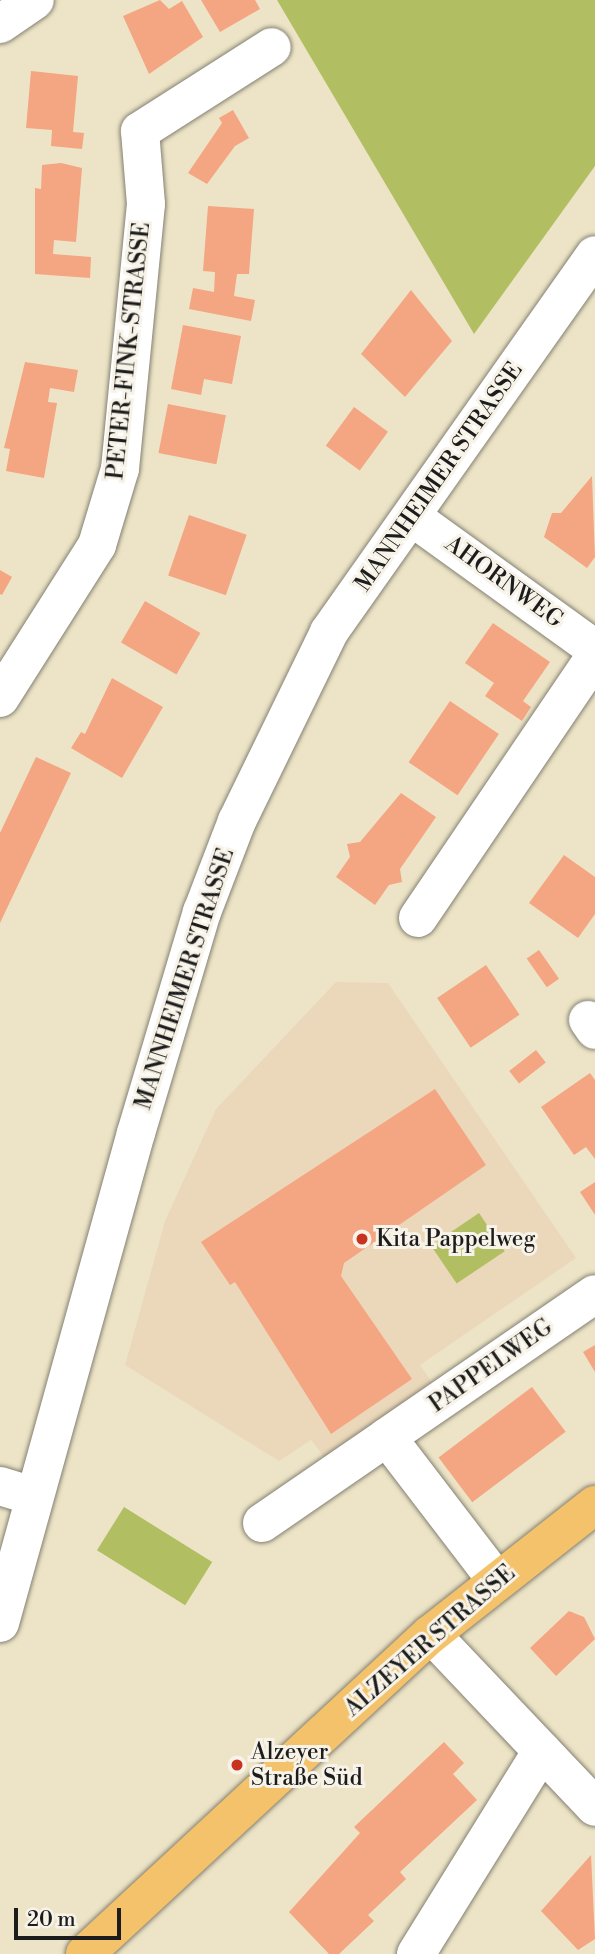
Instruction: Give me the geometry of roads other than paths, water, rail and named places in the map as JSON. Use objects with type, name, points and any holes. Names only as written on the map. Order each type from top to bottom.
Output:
[{"type":"main road","name":"ALZEYER STRASSE","points":[[85,1954],[431,1634],[595,1504]]},
{"type":"street","points":[[0,24],[36,0]]},
{"type":"street","name":"PETER-FINK-STRASSE","points":[[0,698],[97,545],[120,469],[146,204],[140,131],[272,47]]},
{"type":"street","name":"MANNHEIMER STRASSE","points":[[0,1623],[16,1491],[202,912],[237,821],[330,632],[595,255]]},
{"type":"street","name":"AHORNWEG","points":[[412,517],[595,649]]},
{"type":"street","points":[[418,918],[595,657]]},
{"type":"street","name":"PAPPELWEG","points":[[262,1524],[595,1294]]},
{"type":"street","points":[[387,1437],[497,1581]]},
{"type":"street","points":[[431,1634],[595,1807]]},
{"type":"street","points":[[416,1954],[542,1751]]},
{"type":"place","name":"Kita Pappelweg","points":[[362,1239]]},
{"type":"place","name":"Alzeyer Straße Süd","points":[[237,1765]]}]
